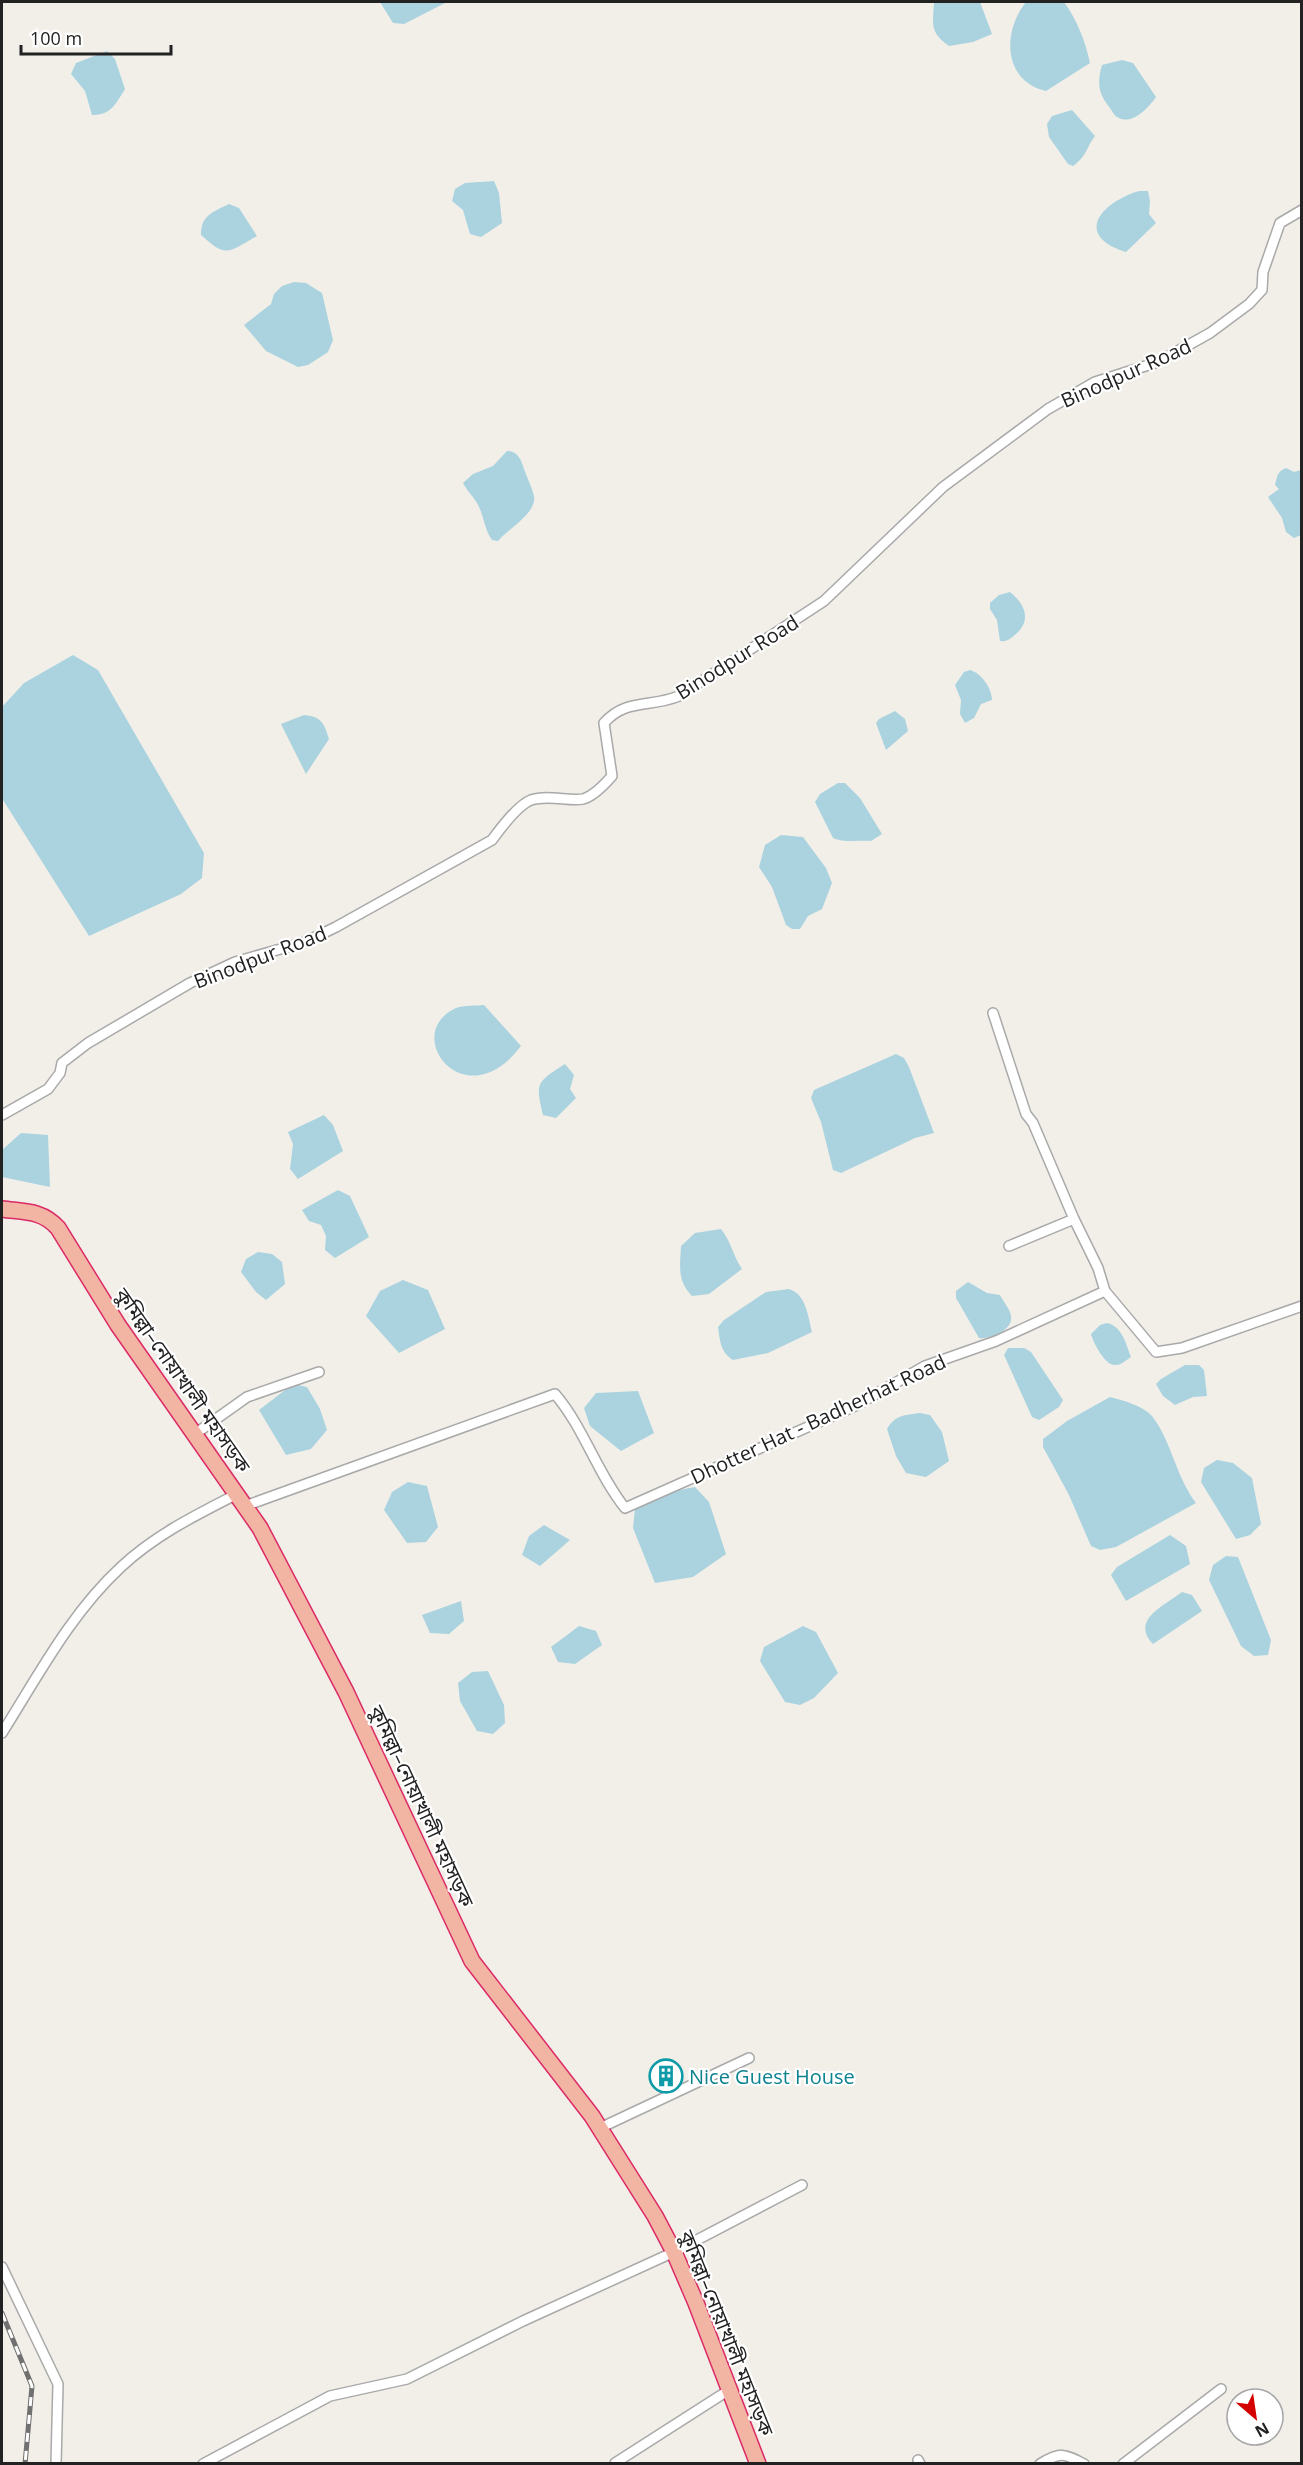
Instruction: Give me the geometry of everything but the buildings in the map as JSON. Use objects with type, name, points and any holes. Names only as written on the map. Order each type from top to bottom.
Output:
[{"type":"highway","name":"কুমিল্লা–নোয়াখালী মহাসড়ক","points":[[2,1209],[37,1213],[49,1217],[58,1228],[118,1325],[260,1528],[327,1653],[472,1961],[600,2128],[674,2252],[758,2463]]},
{"type":"street","name":"Binodpur Road","points":[[2,1116],[48,1089],[60,1073],[62,1063],[88,1043],[190,983],[235,962],[305,942],[336,927],[492,840],[502,826],[530,800],[556,797],[583,799],[601,788],[612,776],[604,723],[611,715],[626,706],[666,701],[679,696],[825,601],[943,487],[1047,409],[1095,382],[1158,362],[1210,333],[1262,290],[1263,272],[1280,223],[1302,210]]},
{"type":"street","points":[[993,1013],[1026,1114],[1033,1123],[1074,1219],[1098,1268],[1106,1291],[1156,1352],[1182,1348],[1302,1306]]},
{"type":"street","points":[[1009,1246],[1074,1219]]},
{"type":"street","name":"Dhotter Hat - Badherhat Road","points":[[241,1500],[555,1394],[568,1410],[614,1494],[625,1508],[855,1407],[925,1366],[996,1341],[1106,1291]]},
{"type":"street","points":[[195,1434],[247,1397],[319,1372]]},
{"type":"street","points":[[2,1733],[71,1623],[121,1567],[177,1524],[241,1500]]},
{"type":"street","points":[[600,2128],[749,2058]]},
{"type":"street","points":[[203,2463],[330,2396],[407,2379],[523,2321],[674,2252],[802,2185]]},
{"type":"street","points":[[2,2267],[58,2384],[56,2463]]},
{"type":"street","points":[[615,2463],[729,2390]]},
{"type":"street","points":[[1123,2463],[1221,2390]]},
{"type":"street","points":[[1040,2463],[1060,2454],[1084,2463]]},
{"type":"water","points":[[380,2],[447,2],[404,24],[393,23]]},
{"type":"water","points":[[934,2],[980,2],[992,34],[973,42],[949,46],[935,32]]},
{"type":"water","points":[[1026,2],[1064,2],[1080,31],[1090,63],[1046,91],[1032,86],[1021,77],[1014,66],[1011,54],[1010,41],[1013,27]]},
{"type":"water","points":[[107,51],[115,59],[125,89],[108,111],[92,115],[85,91],[71,74],[76,63]]},
{"type":"water","points":[[1122,60],[1133,63],[1156,97],[1145,110],[1135,117],[1124,120],[1115,115],[1103,98],[1099,77],[1102,65]]},
{"type":"water","points":[[1072,110],[1095,136],[1084,155],[1073,166],[1068,164],[1049,137],[1047,124],[1052,116]]},
{"type":"water","points":[[494,181],[499,193],[502,223],[481,237],[470,234],[463,210],[452,201],[455,189],[465,183]]},
{"type":"water","points":[[1139,191],[1148,191],[1149,214],[1156,223],[1126,252],[1110,245],[1100,237],[1097,228],[1098,219],[1114,203]]},
{"type":"water","points":[[229,204],[239,208],[257,236],[228,251],[217,248],[201,235],[203,223],[209,215]]},
{"type":"water","points":[[294,282],[306,283],[322,293],[333,340],[328,352],[308,365],[298,367],[266,351],[244,325],[271,304],[274,294],[282,286]]},
{"type":"water","points":[[507,451],[516,454],[520,459],[534,496],[534,502],[527,515],[498,541],[492,540],[489,536],[479,508],[463,483],[473,474],[493,466]]},
{"type":"water","points":[[1286,468],[1294,472],[1301,470],[1301,535],[1294,538],[1286,532],[1282,518],[1268,497],[1279,489],[1275,485],[1277,476]]},
{"type":"water","points":[[1010,592],[1022,606],[1024,622],[1022,628],[1011,638],[1000,641],[997,620],[990,609],[990,603],[999,595]]},
{"type":"water","points":[[73,655],[98,670],[204,853],[202,878],[181,894],[89,936],[3,800],[2,791],[2,707],[24,683]]},
{"type":"water","points":[[970,670],[978,674],[985,682],[992,700],[981,704],[974,718],[965,723],[960,714],[961,700],[955,685],[964,672]]},
{"type":"water","points":[[895,711],[905,719],[908,731],[886,750],[876,723]]},
{"type":"water","points":[[304,715],[319,719],[329,739],[306,774],[281,724]]},
{"type":"water","points":[[838,783],[845,783],[860,798],[882,834],[871,841],[847,841],[833,838],[815,802],[820,794]]},
{"type":"water","points":[[781,835],[803,837],[826,868],[832,883],[822,909],[808,916],[800,929],[792,929],[786,925],[772,887],[759,867],[765,845]]},
{"type":"water","points":[[484,1005],[521,1046],[501,1066],[483,1074],[466,1075],[452,1069],[441,1059],[435,1046],[435,1032],[442,1019],[456,1008]]},
{"type":"water","points":[[896,1054],[904,1058],[909,1067],[934,1133],[915,1138],[841,1173],[833,1170],[821,1122],[811,1098],[814,1090]]},
{"type":"water","points":[[565,1064],[574,1075],[570,1089],[576,1098],[556,1118],[543,1115],[539,1096],[540,1084]]},
{"type":"water","points":[[324,1115],[333,1125],[343,1151],[298,1179],[290,1169],[293,1144],[288,1132]]},
{"type":"water","points":[[21,1133],[48,1135],[50,1187],[2,1177],[2,1150]]},
{"type":"water","points":[[338,1190],[350,1196],[369,1237],[335,1258],[325,1250],[326,1236],[321,1225],[309,1221],[302,1210]]},
{"type":"water","points":[[721,1229],[742,1269],[709,1294],[692,1296],[682,1279],[681,1246],[695,1233]]},
{"type":"water","points":[[258,1252],[272,1254],[282,1262],[285,1284],[266,1300],[256,1292],[241,1272],[246,1259]]},
{"type":"water","points":[[403,1280],[428,1290],[445,1329],[399,1353],[366,1316],[380,1291]]},
{"type":"water","points":[[968,1282],[987,1293],[1000,1295],[1011,1316],[1009,1326],[1005,1330],[994,1336],[979,1338],[956,1298],[956,1291]]},
{"type":"water","points":[[789,1289],[803,1301],[812,1332],[768,1353],[733,1360],[729,1357],[721,1345],[718,1327],[724,1320],[766,1292]]},
{"type":"water","points":[[1107,1323],[1120,1332],[1131,1357],[1119,1365],[1106,1361],[1091,1334],[1100,1325]]},
{"type":"water","points":[[1008,1348],[1024,1348],[1031,1352],[1063,1400],[1059,1407],[1039,1420],[1032,1417],[1004,1355]]},
{"type":"water","points":[[1185,1365],[1199,1365],[1204,1370],[1207,1396],[1193,1397],[1175,1405],[1163,1396],[1156,1384]]},
{"type":"water","points":[[293,1384],[307,1387],[320,1409],[327,1430],[311,1449],[286,1455],[259,1410]]},
{"type":"water","points":[[638,1391],[654,1433],[621,1451],[590,1426],[584,1408],[596,1393]]},
{"type":"water","points":[[1110,1397],[1138,1406],[1152,1416],[1164,1436],[1183,1482],[1196,1503],[1116,1547],[1100,1550],[1091,1546],[1069,1495],[1043,1447],[1043,1439],[1067,1421]]},
{"type":"water","points":[[920,1413],[930,1415],[942,1432],[949,1461],[926,1477],[906,1473],[896,1456],[887,1429],[897,1418]]},
{"type":"water","points":[[1217,1460],[1233,1463],[1252,1478],[1261,1524],[1250,1535],[1236,1539],[1201,1482],[1204,1468]]},
{"type":"water","points":[[408,1482],[427,1486],[438,1527],[426,1542],[407,1543],[384,1510],[392,1492]]},
{"type":"water","points":[[695,1487],[709,1502],[726,1554],[693,1577],[655,1583],[633,1528],[635,1508],[652,1495]]},
{"type":"water","points":[[544,1525],[570,1540],[540,1566],[522,1555],[529,1536]]},
{"type":"water","points":[[1170,1535],[1186,1546],[1190,1564],[1126,1601],[1111,1575],[1117,1567]]},
{"type":"water","points":[[1226,1556],[1238,1557],[1271,1640],[1268,1655],[1254,1656],[1241,1646],[1209,1580],[1213,1565]]},
{"type":"water","points":[[1182,1592],[1192,1595],[1202,1611],[1153,1644],[1145,1628],[1147,1621],[1159,1608]]},
{"type":"water","points":[[461,1601],[464,1621],[449,1634],[430,1633],[422,1615]]},
{"type":"water","points":[[579,1626],[596,1631],[602,1645],[575,1664],[558,1662],[551,1647]]},
{"type":"water","points":[[803,1626],[816,1632],[838,1673],[814,1698],[800,1705],[785,1702],[760,1661],[764,1647]]},
{"type":"water","points":[[488,1671],[504,1705],[505,1723],[493,1734],[477,1731],[460,1701],[458,1683],[472,1672]]},
{"type":"railway","points":[[2,2313],[32,2386],[25,2464]]},
{"type":"place","name":"Nice Guest House","points":[[666,2076]]}]
